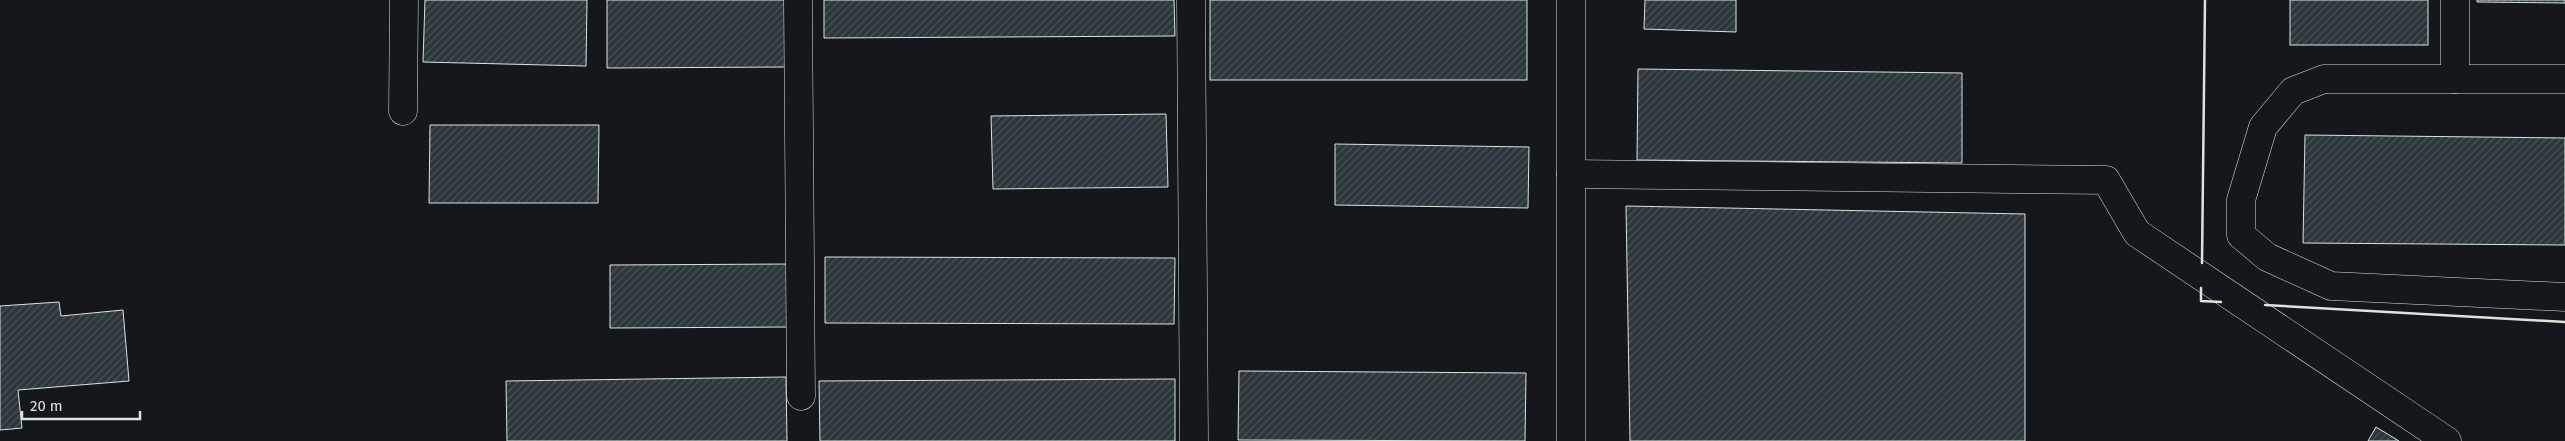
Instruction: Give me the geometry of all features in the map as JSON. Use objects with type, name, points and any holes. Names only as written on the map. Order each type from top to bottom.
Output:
[{"type":"street","points":[[403,111],[404,0]]},
{"type":"street","points":[[798,0],[801,396]]},
{"type":"street","points":[[1191,0],[1194,441]]},
{"type":"street","points":[[1571,0],[1571,441]]},
{"type":"street","points":[[2455,0],[2456,79]]},
{"type":"street","points":[[2565,79],[2324,79],[2292,91],[2263,127],[2241,200],[2241,235],[2267,256],[2331,286],[2565,297]]},
{"type":"street","points":[[1571,174],[2106,180],[2137,232],[2447,441]]},
{"type":"building","points":[[425,0],[587,0],[586,66],[423,62]]},
{"type":"building","points":[[607,0],[786,0],[786,67],[607,68]]},
{"type":"building","points":[[824,0],[1174,0],[1175,36],[824,38]]},
{"type":"building","points":[[1210,0],[1527,0],[1527,80],[1210,80]]},
{"type":"building","points":[[1645,0],[1736,0],[1736,32],[1644,29]]},
{"type":"building","points":[[2290,0],[2428,0],[2428,45],[2290,45]]},
{"type":"building","points":[[2477,0],[2565,0],[2565,3],[2477,2]]},
{"type":"building","points":[[1638,69],[1962,73],[1962,163],[1637,160]]},
{"type":"building","points":[[1166,114],[1168,187],[993,189],[991,116]]},
{"type":"building","points":[[430,125],[599,125],[598,203],[429,203]]},
{"type":"building","points":[[2305,135],[2565,138],[2565,245],[2303,243]]},
{"type":"building","points":[[1335,144],[1529,147],[1528,208],[1335,205]]},
{"type":"building","points":[[1626,206],[2025,214],[2025,441],[1630,441]]},
{"type":"building","points":[[825,257],[1175,258],[1174,324],[825,323]]},
{"type":"building","points":[[791,264],[791,327],[610,328],[610,265]]},
{"type":"building","points":[[59,302],[61,316],[123,310],[129,381],[18,390],[22,428],[0,430],[0,306]]},
{"type":"building","points":[[1239,371],[1526,373],[1525,441],[1238,440]]},
{"type":"building","points":[[786,377],[787,441],[507,441],[506,381]]},
{"type":"building","points":[[1175,379],[1175,441],[820,441],[819,381]]},
{"type":"building","points":[[2376,427],[2399,441],[2368,441]]},
{"type":"wall","points":[[2202,263],[2205,0]]},
{"type":"wall","points":[[2201,288],[2201,301],[2221,302]]},
{"type":"wall","points":[[2265,305],[2565,322]]}]
